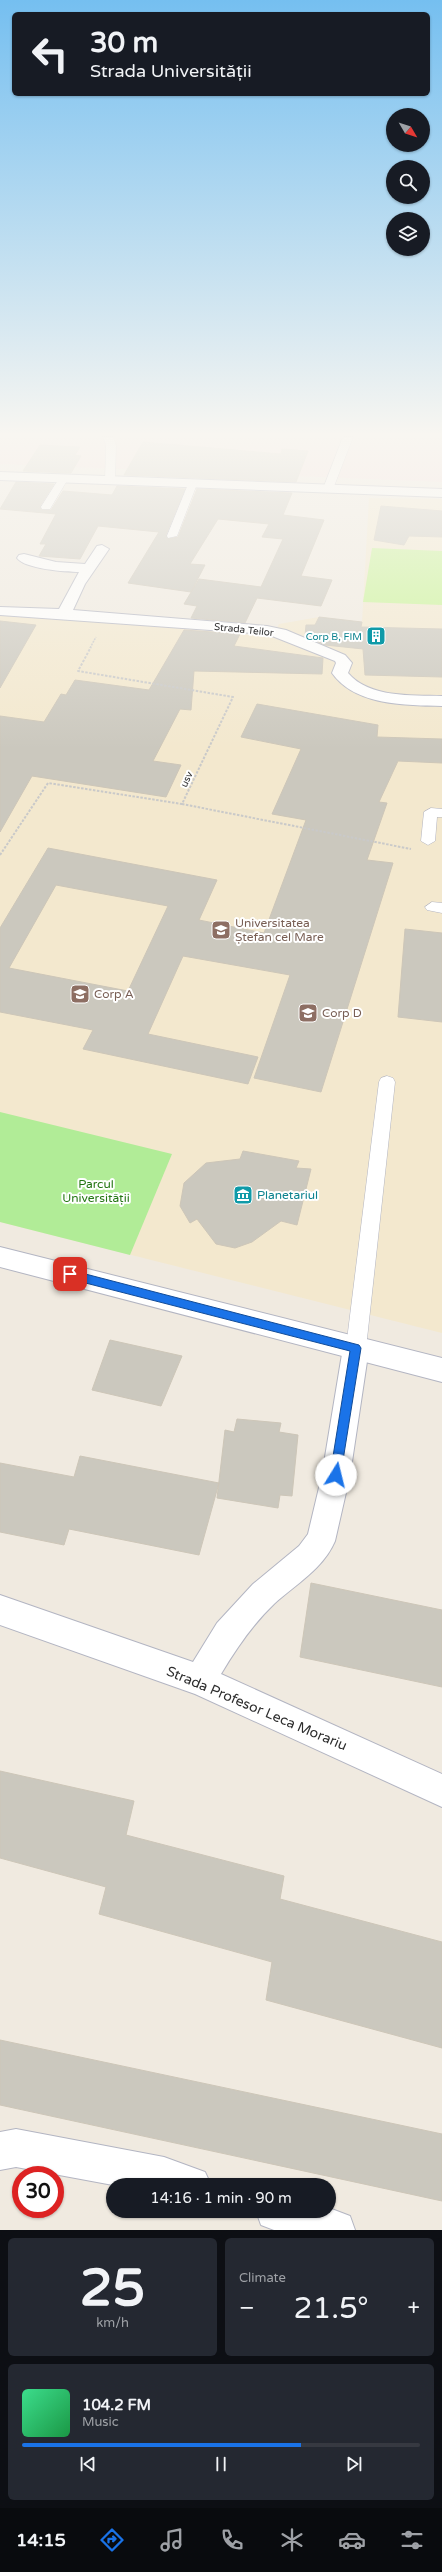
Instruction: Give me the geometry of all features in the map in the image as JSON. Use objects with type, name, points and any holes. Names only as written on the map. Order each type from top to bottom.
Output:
[{"type":"street","points":[[64,614],[78,584],[102,549]]},
{"type":"street","points":[[24,558],[42,565],[64,569],[89,568]]},
{"type":"street","name":"Strada Teilor","points":[[0,611],[106,617],[281,633],[340,658],[344,663],[340,673],[344,680],[359,688],[378,696],[442,701]]},
{"type":"street","points":[[0,1257],[442,1370]]},
{"type":"street","points":[[200,1680],[228,1634],[263,1594],[309,1556],[321,1541],[336,1475],[356,1348]]},
{"type":"street","name":"Strada Profesor Leca Morariu","points":[[0,1610],[200,1680],[442,1791]]},
{"type":"street","points":[[0,2151],[16,2148],[170,2178]]},
{"type":"street","points":[[297,2218],[336,2230]]},
{"type":"lane","points":[[428,841],[431,812],[442,813]]},
{"type":"lane","points":[[356,1348],[387,1082]]},
{"type":"path","name":"usv","points":[[0,855],[48,783],[182,804],[233,697],[78,671],[106,617]]},
{"type":"path","points":[[182,804],[416,850]]},
{"type":"shaded area","name":"Universitatea Ștefan cel Mare","points":[[367,541],[442,541],[442,1333],[0,1222],[0,615],[87,619],[272,637],[279,624],[319,617],[362,622]]},
{"type":"green space","points":[[372,548],[442,551],[442,605],[363,602]]},
{"type":"green space","name":"Parcul Universității","points":[[0,1112],[172,1154],[130,1255],[0,1222]]},
{"type":"building","points":[[42,541],[90,541],[80,559],[39,556],[46,544],[40,544]]},
{"type":"building","points":[[153,541],[204,541],[190,564],[205,565],[191,592],[128,583]]},
{"type":"building","points":[[282,541],[315,541],[301,576],[332,580],[321,606],[257,598],[245,623],[191,618],[197,606],[184,604],[199,579],[261,587]]},
{"type":"building","points":[[380,541],[406,541],[404,545]]},
{"type":"building","points":[[319,617],[362,622],[361,627],[442,629],[442,677],[365,675],[363,649],[325,645],[305,636],[306,625],[315,625]]},
{"type":"building","points":[[0,621],[36,625],[0,688]]},
{"type":"building","points":[[184,630],[240,634],[234,646],[323,658],[322,674],[194,671],[191,710],[180,709],[153,761],[181,765],[166,797],[32,776],[0,832],[0,716],[44,722],[61,694],[66,695],[75,680],[149,690]]},
{"type":"building","points":[[257,704],[378,725],[377,737],[442,739],[442,763],[398,761],[379,802],[387,803],[367,860],[393,863],[321,1092],[254,1078],[290,975],[183,956],[148,1034],[258,1057],[248,1084],[83,1049],[93,1030],[0,1012],[0,928],[48,848],[217,880],[199,920],[264,933],[306,820],[272,814],[301,749],[241,737]],"holes":[[[56,885],[168,906],[128,991],[9,968]]]},
{"type":"building","points":[[405,929],[442,933],[442,1022],[398,1017]]},
{"type":"building","name":"Planetariul","points":[[243,1151],[299,1161],[296,1168],[311,1169],[297,1225],[281,1221],[252,1242],[235,1248],[216,1244],[197,1219],[190,1223],[180,1206],[184,1183],[206,1163],[240,1159]]},
{"type":"building","points":[[110,1340],[182,1356],[161,1406],[92,1390]]},
{"type":"building","points":[[237,1419],[281,1423],[279,1432],[298,1435],[292,1496],[280,1495],[278,1508],[217,1498],[225,1430],[234,1432]]},
{"type":"building","points":[[80,1456],[219,1483],[199,1555],[69,1529],[64,1545],[0,1532],[0,1463],[74,1477]]},
{"type":"building","points":[[311,1583],[442,1610],[442,1687],[300,1657]]},
{"type":"building","points":[[0,1771],[134,1801],[126,1835],[284,1876],[280,1899],[442,1942],[442,2048],[266,2000],[272,1962],[99,1914],[106,1887],[0,1858]]},
{"type":"building","points":[[0,2040],[442,2134],[442,2201],[0,2105]]},
{"type":"place","name":"Corp B, FIM","points":[[376,636]]},
{"type":"place","name":"Universitatea Ștefan cel Mare","points":[[221,930]]},
{"type":"place","name":"Corp A","points":[[80,994]]},
{"type":"place","name":"Corp D","points":[[308,1013]]},
{"type":"place","name":"Planetariul","points":[[243,1195]]},
{"type":"route","points":[[70,1274],[356,1348],[336,1475]]}]
